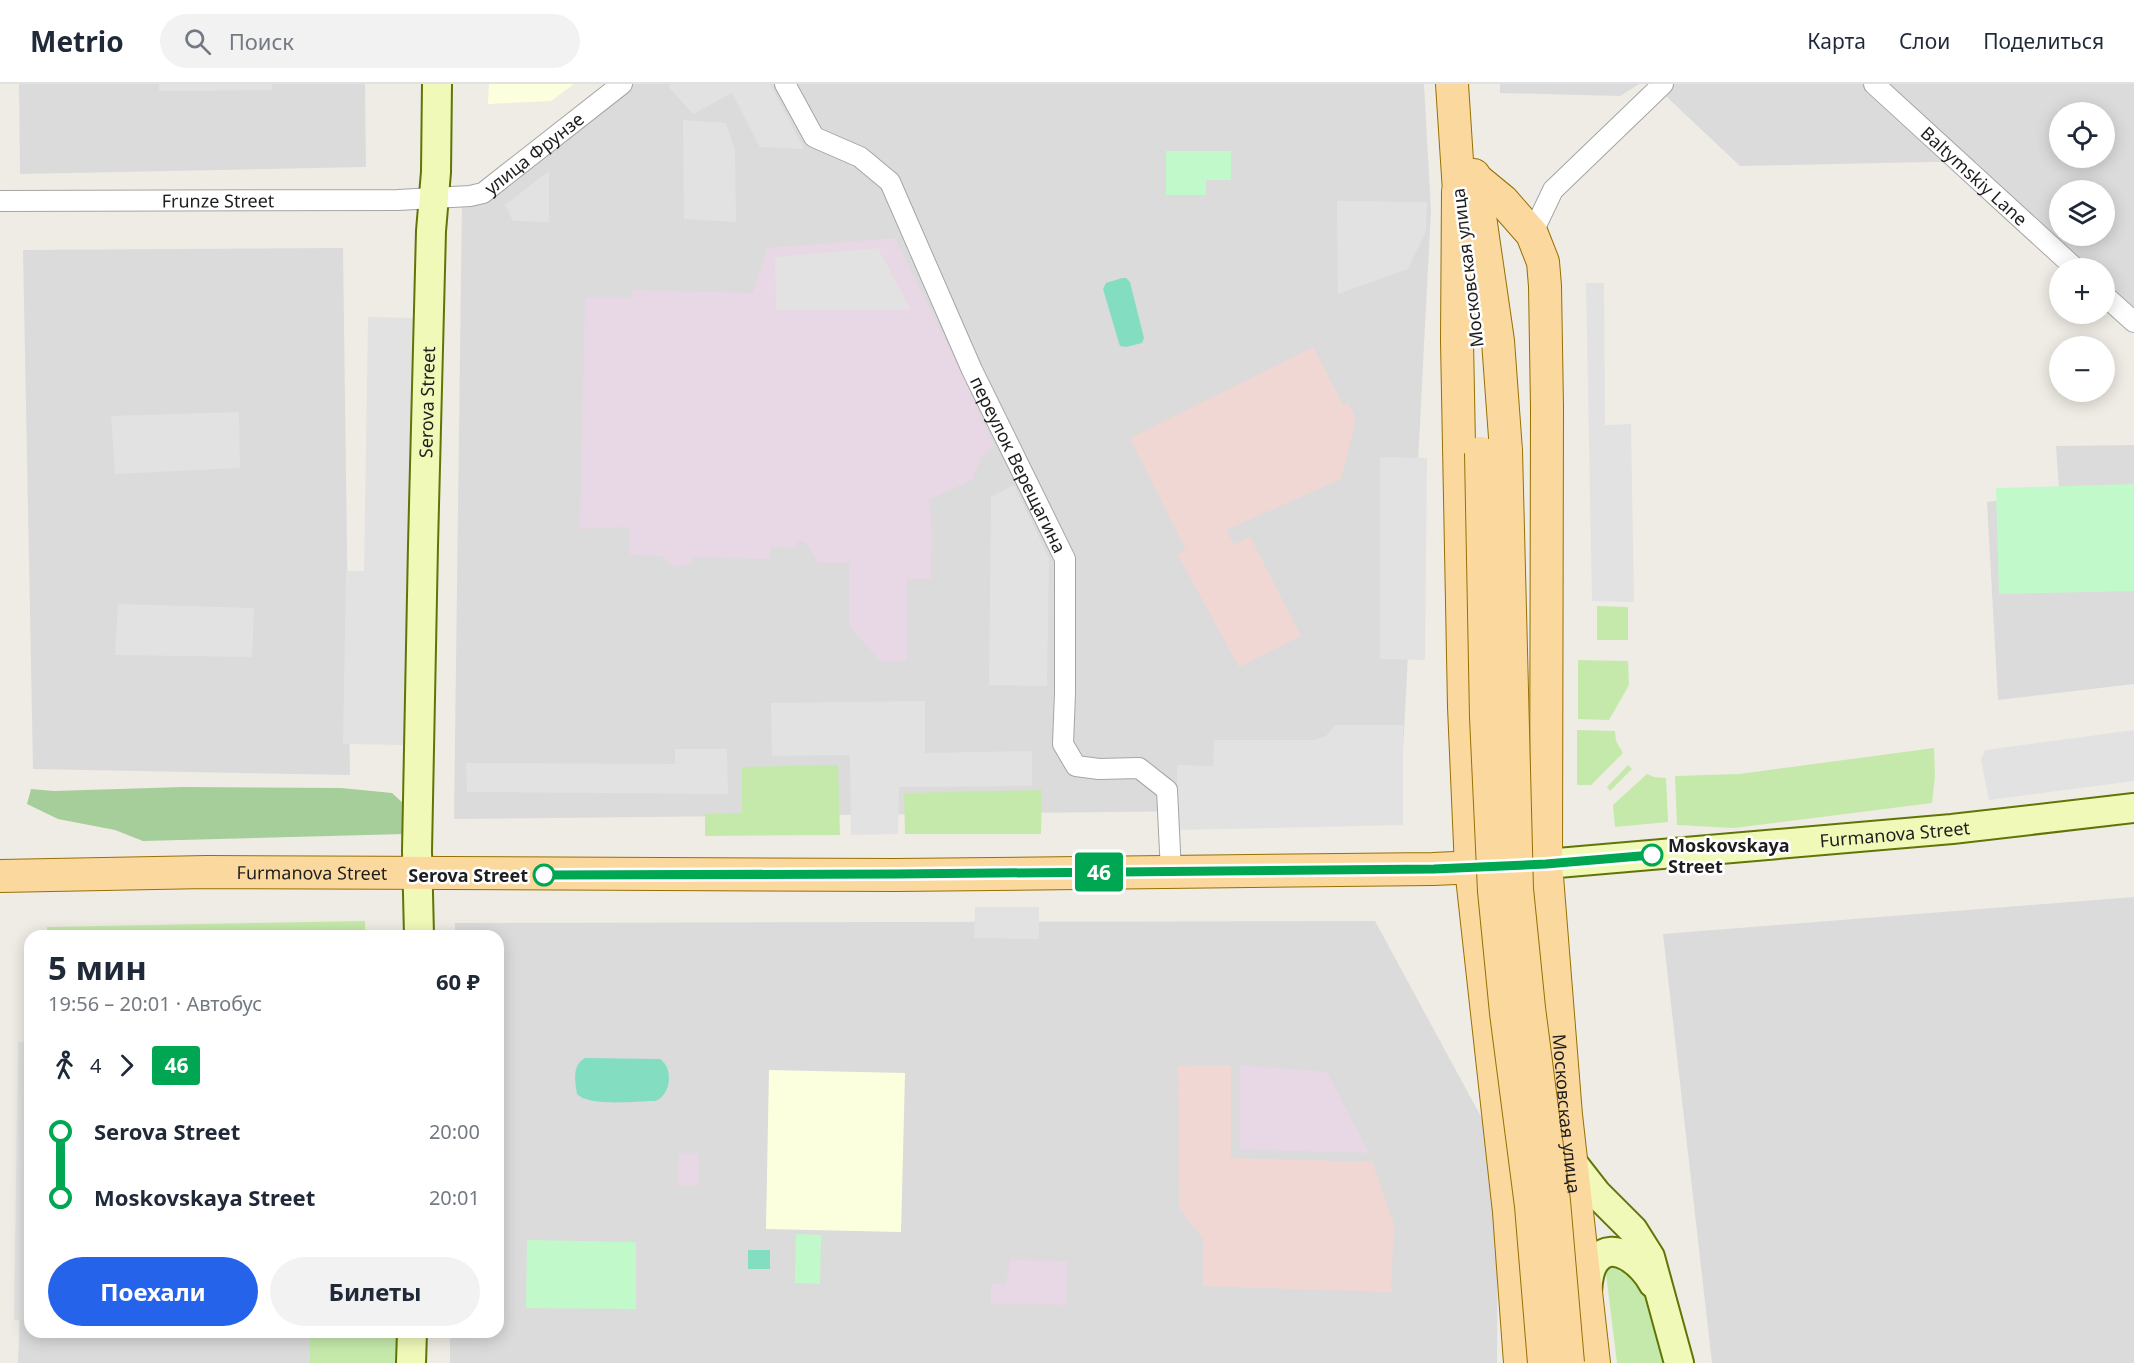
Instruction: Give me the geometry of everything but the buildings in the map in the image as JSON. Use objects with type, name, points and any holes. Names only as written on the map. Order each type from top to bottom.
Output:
[{"type":"main road","name":"Московская улица","points":[[1452,84],[1466,185],[1477,342],[1493,452]]},
{"type":"main road","points":[[1467,84],[1466,185],[1457,341],[1464,707],[1471,868],[1509,1212],[1520,1363]]},
{"type":"main road","name":"Московская улица","points":[[1466,185],[1503,201],[1532,234],[1543,262],[1545,286],[1546,864],[1555,988],[1594,1363]]},
{"type":"main road","points":[[1493,452],[1486,717],[1494,891],[1506,1013],[1531,1206],[1544,1363]]},
{"type":"main road","points":[[1493,452],[1517,889],[1529,1008],[1554,1201],[1568,1363]]},
{"type":"main road","name":"Furmanova Street","points":[[0,876],[207,872],[896,874],[1171,872],[1471,868],[1546,864]]},
{"type":"street","name":"Serova Street","points":[[418,930],[417,851],[423,522],[430,231],[436,172],[436,84]]},
{"type":"street","name":"улица Фрунзе","points":[[434,198],[483,193],[622,84]]},
{"type":"street","name":"переулок Верещагина","points":[[785,84],[814,137],[860,157],[890,182],[972,370],[1065,559],[1063,744],[1077,766],[1099,769],[1139,768],[1167,790],[1171,872]]},
{"type":"street","points":[[1532,234],[1553,190],[1664,84]]},
{"type":"street","name":"Baltymskiy Lane","points":[[1874,84],[2064,258]]},
{"type":"street","name":"Frunze Street","points":[[0,201],[434,198]]},
{"type":"street","points":[[2115,305],[2134,322]]},
{"type":"street","name":"Furmanova Street","points":[[1546,864],[1952,829],[2134,808]]},
{"type":"street","points":[[1572,1162],[1597,1194],[1633,1230],[1650,1257],[1679,1363]]},
{"type":"street","points":[[1587,1297],[1589,1274],[1594,1261],[1602,1254],[1611,1252],[1629,1256],[1637,1262],[1647,1272],[1660,1299]]},
{"type":"street","points":[[411,1363],[412,1338]]},
{"type":"shaded area","points":[[19,84],[365,84],[366,167],[20,174]]},
{"type":"shaded area","points":[[159,84],[272,84],[272,90],[159,91]]},
{"type":"shaded area","points":[[489,84],[574,84],[551,101],[488,104]]},
{"type":"shaded area","points":[[629,84],[1424,84],[1431,211],[1400,809],[454,819],[462,197]]},
{"type":"shaded area","points":[[672,84],[770,84],[804,149],[760,147],[732,93],[693,114],[668,86]]},
{"type":"shaded area","points":[[1500,84],[1639,84],[1620,96],[1500,93]]},
{"type":"shaded area","points":[[1653,84],[2134,84],[2134,308],[2115,290],[2115,258],[2080,258],[2067,246],[2115,246],[2115,180],[2049,180],[2049,229],[1975,161],[1740,166]]},
{"type":"shaded area","points":[[683,120],[726,123],[735,151],[736,222],[684,219]]},
{"type":"shaded area","points":[[549,171],[549,222],[513,221],[505,205]]},
{"type":"shaded area","points":[[1337,201],[1427,202],[1426,231],[1408,269],[1338,294]]},
{"type":"shaded area","points":[[895,238],[961,372],[994,446],[983,455],[972,480],[929,500],[932,532],[931,579],[907,579],[907,661],[880,661],[849,626],[849,563],[818,563],[805,541],[797,541],[796,548],[770,547],[770,559],[695,557],[689,564],[677,567],[671,565],[663,556],[630,555],[630,527],[580,529],[585,298],[632,298],[632,290],[753,293],[767,248]]},
{"type":"shaded area","points":[[343,248],[350,775],[33,769],[23,250]]},
{"type":"shaded area","points":[[878,248],[911,310],[776,310],[775,257]]},
{"type":"shaded area","points":[[1586,283],[1604,283],[1605,425],[1631,424],[1634,602],[1592,601]]},
{"type":"shaded area","points":[[368,317],[415,318],[409,745],[343,744],[346,571],[364,571]]},
{"type":"shaded area","points":[[1313,347],[1343,405],[1349,404],[1356,419],[1341,479],[1226,530],[1234,545],[1250,537],[1301,636],[1239,667],[1178,555],[1186,550],[1130,438]]},
{"type":"shaded area","points":[[239,412],[240,468],[115,474],[111,416]]},
{"type":"shaded area","points":[[2134,445],[2134,684],[1998,700],[1987,502],[2059,490],[2056,446]]},
{"type":"shaded area","points":[[1380,457],[1427,458],[1425,660],[1380,659]]},
{"type":"shaded area","points":[[1014,485],[1049,558],[1047,686],[989,685],[991,497]]},
{"type":"shaded area","points":[[118,604],[254,608],[252,657],[115,655]]},
{"type":"shaded area","points":[[925,701],[925,753],[1032,751],[1032,786],[899,787],[898,834],[851,835],[850,755],[772,756],[771,703]]},
{"type":"shaded area","points":[[1335,725],[1403,725],[1403,825],[1177,830],[1177,765],[1213,766],[1214,740],[1314,740],[1326,736]]},
{"type":"shaded area","points":[[2134,730],[2134,781],[1989,800],[1981,760],[1985,750]]},
{"type":"shaded area","points":[[675,749],[727,749],[728,794],[467,792],[466,763],[675,764]]},
{"type":"shaded area","points":[[2134,897],[2134,1363],[1712,1363],[1663,934]]},
{"type":"shaded area","points":[[975,907],[1039,907],[1039,939],[974,938]]},
{"type":"shaded area","points":[[1375,921],[1498,1148],[1497,1363],[450,1363],[450,1338],[504,1338],[504,930],[455,930],[455,923]]},
{"type":"shaded area","points":[[18,1042],[24,1042],[24,1320],[14,1320]]},
{"type":"shaded area","points":[[1231,1065],[1231,1158],[1372,1162],[1394,1224],[1391,1292],[1203,1286],[1203,1239],[1179,1208],[1178,1066]]},
{"type":"shaded area","points":[[1240,1065],[1327,1072],[1369,1153],[1240,1149]]},
{"type":"shaded area","points":[[769,1070],[905,1073],[901,1232],[766,1229]]},
{"type":"shaded area","points":[[679,1154],[699,1154],[698,1186],[678,1186]]},
{"type":"shaded area","points":[[24,1204],[24,1338],[354,1338],[353,1363],[18,1363]]},
{"type":"shaded area","points":[[1010,1260],[1067,1261],[1066,1305],[991,1304],[991,1284],[1006,1284]]},
{"type":"green space","points":[[1166,151],[1231,151],[1231,180],[1206,180],[1206,195],[1166,195]]},
{"type":"green space","points":[[1122,278],[1130,282],[1144,338],[1142,343],[1126,347],[1120,346],[1103,289],[1106,283]]},
{"type":"green space","points":[[2134,484],[2134,591],[1999,594],[1996,488]]},
{"type":"green space","points":[[1597,606],[1628,607],[1628,640],[1597,640]]},
{"type":"green space","points":[[1578,660],[1628,661],[1629,685],[1609,720],[1578,719]]},
{"type":"green space","points":[[1577,730],[1615,731],[1616,741],[1623,753],[1591,785],[1577,785]]},
{"type":"green space","points":[[1934,748],[1935,776],[1932,803],[1734,828],[1677,825],[1675,776],[1739,774]]},
{"type":"green space","points":[[838,765],[840,835],[705,836],[705,814],[742,813],[742,767]]},
{"type":"green space","points":[[1628,765],[1632,769],[1610,791],[1607,787]]},
{"type":"green space","points":[[1647,774],[1666,778],[1668,822],[1615,827],[1613,805]]},
{"type":"green space","points":[[183,787],[341,788],[392,793],[404,804],[405,834],[143,841],[115,830],[58,819],[27,804],[31,789],[54,791]]},
{"type":"green space","points":[[1042,790],[1041,834],[905,834],[904,793]]},
{"type":"green space","points":[[365,921],[365,930],[47,930],[47,927]]},
{"type":"green space","points":[[585,1058],[660,1059],[667,1069],[669,1082],[664,1094],[655,1101],[592,1101],[577,1094],[576,1069]]},
{"type":"green space","points":[[796,1234],[821,1235],[820,1284],[795,1283]]},
{"type":"green space","points":[[527,1240],[636,1242],[636,1309],[526,1308]]},
{"type":"green space","points":[[748,1250],[770,1250],[770,1269],[748,1269]]},
{"type":"green space","points":[[1616,1263],[1643,1276],[1668,1363],[1617,1363],[1605,1265]]},
{"type":"green space","points":[[310,1338],[402,1338],[403,1363],[310,1363]]},
{"type":"bus line","name":"46","points":[[544,875],[1434,869],[1546,864],[1652,855]]},
{"type":"place","name":"Moskovskaya Street","points":[[1652,855]]},
{"type":"place","name":"Serova Street","points":[[544,875]]}]
